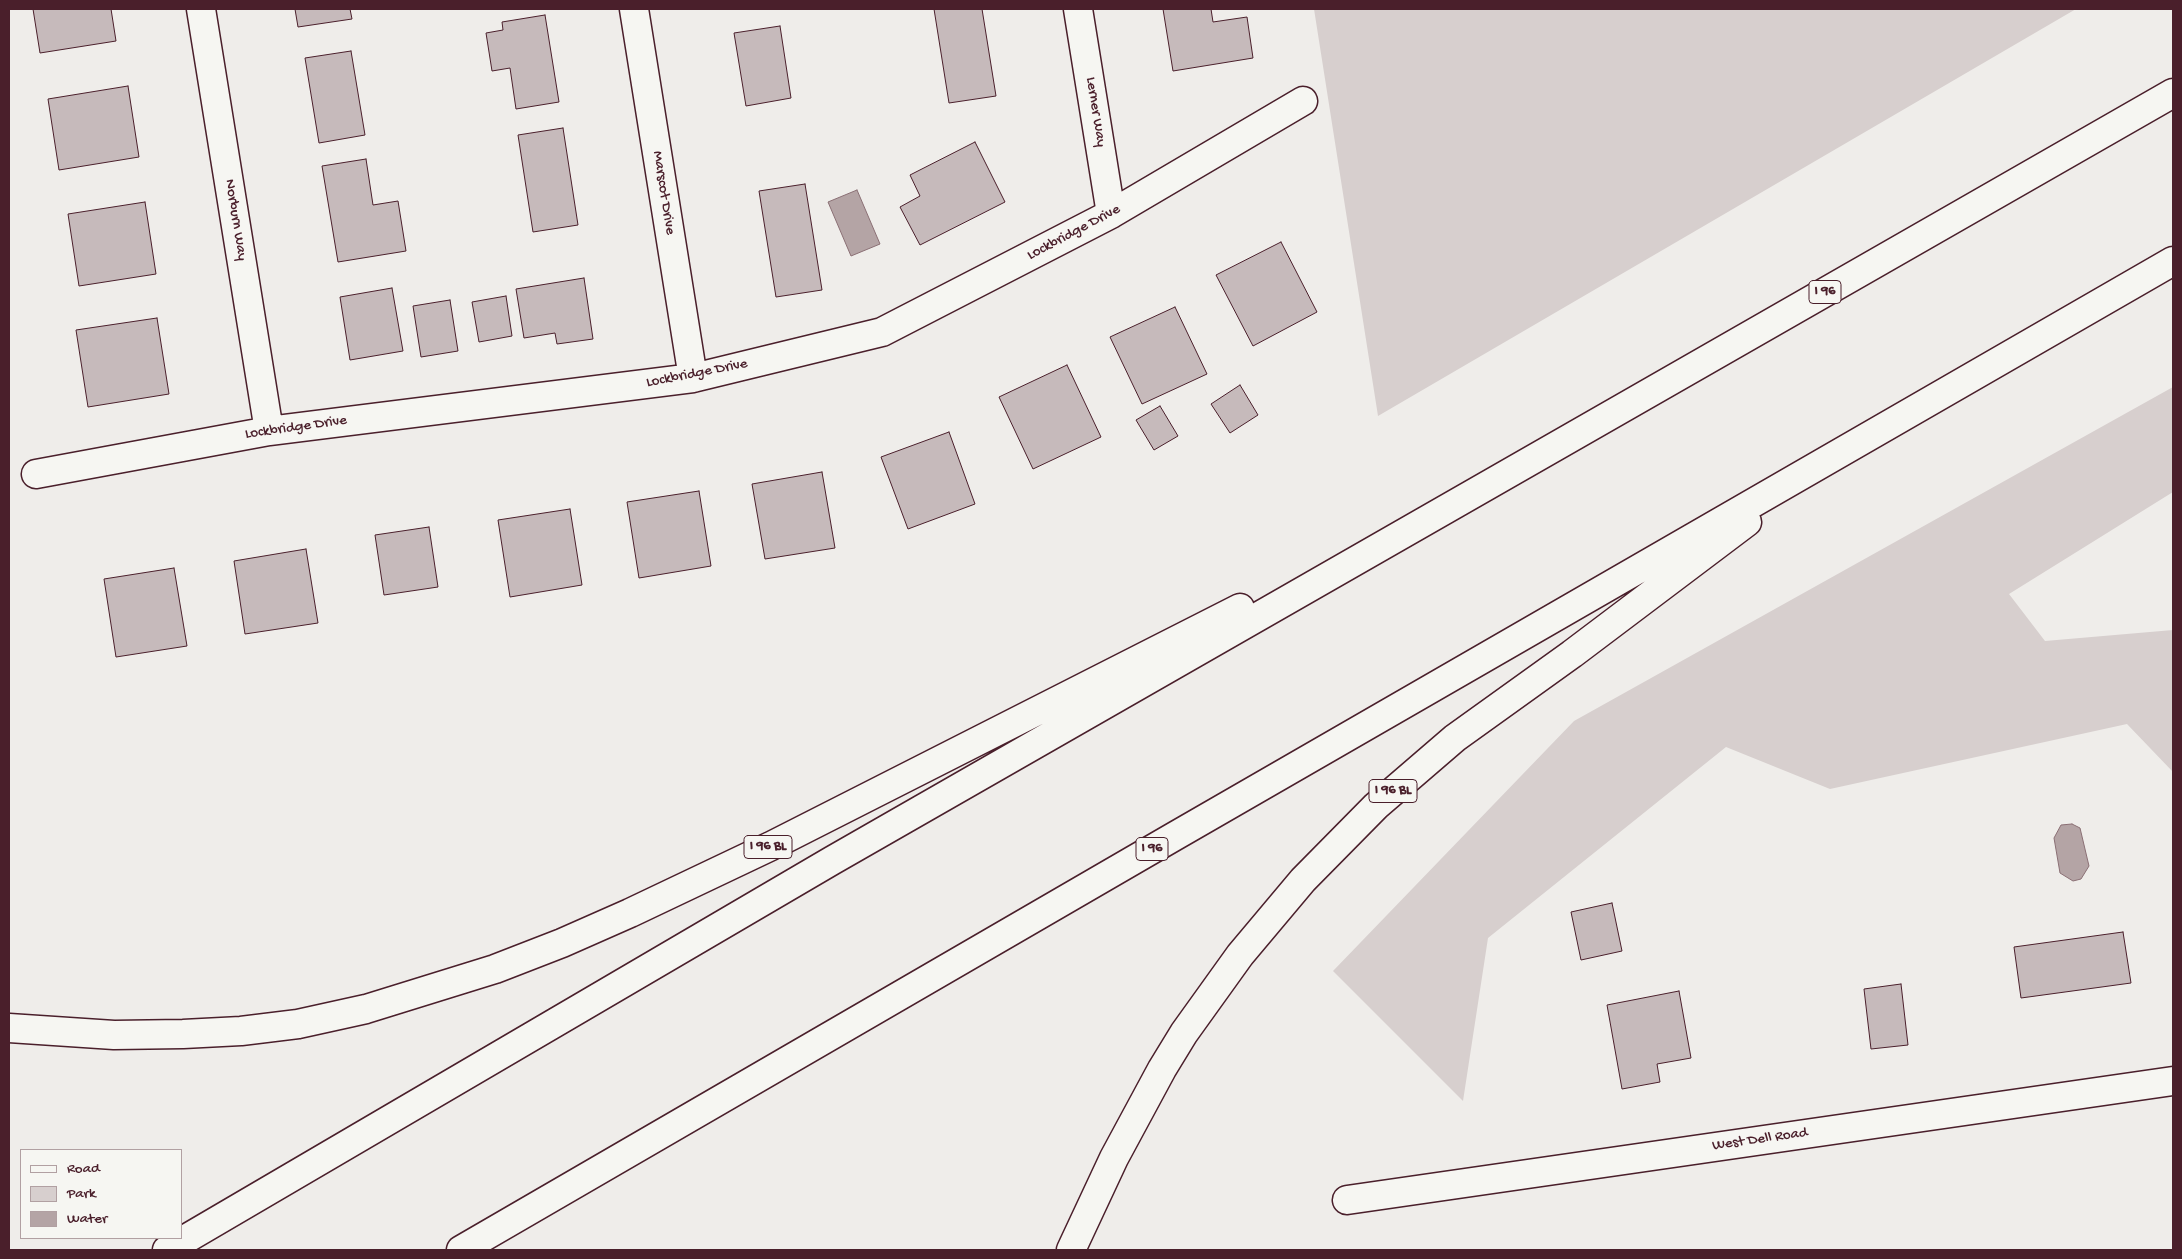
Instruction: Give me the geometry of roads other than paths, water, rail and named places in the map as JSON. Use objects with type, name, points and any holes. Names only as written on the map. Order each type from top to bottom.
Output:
[{"type":"main road","name":"Norburn Way","points":[[201,9],[269,431]]},
{"type":"main road","name":"Marscot Drive","points":[[634,9],[693,378]]},
{"type":"main road","name":"Lerner Way","points":[[1078,9],[1112,214]]},
{"type":"main road","name":"I 96","points":[[168,1250],[833,860],[2173,93]]},
{"type":"main road","name":"Lockbridge Drive","points":[[36,474],[269,431],[693,378],[882,332],[1112,214],[1303,101]]},
{"type":"main road","name":"I 96","points":[[461,1250],[1844,449],[2173,261]]},
{"type":"main road","name":"I 96 BL","points":[[1070,1250],[1122,1141],[1184,1033],[1257,934],[1334,846],[1418,768],[1455,738],[1572,654],[1844,449]]},
{"type":"main road","name":"I 96 BL","points":[[9,1028],[114,1035],[183,1034],[251,1030],[298,1024],[366,1009],[495,969],[613,920],[771,846],[1152,651],[1477,492]]},
{"type":"main road","name":"West Dell Road","points":[[1346,1200],[2173,1080]]},
{"type":"water","points":[[857,190],[880,244],[851,256],[828,202]]},
{"type":"water","points":[[2072,824],[2080,828],[2089,866],[2081,879],[2073,881],[2060,873],[2054,838],[2061,825]]}]
